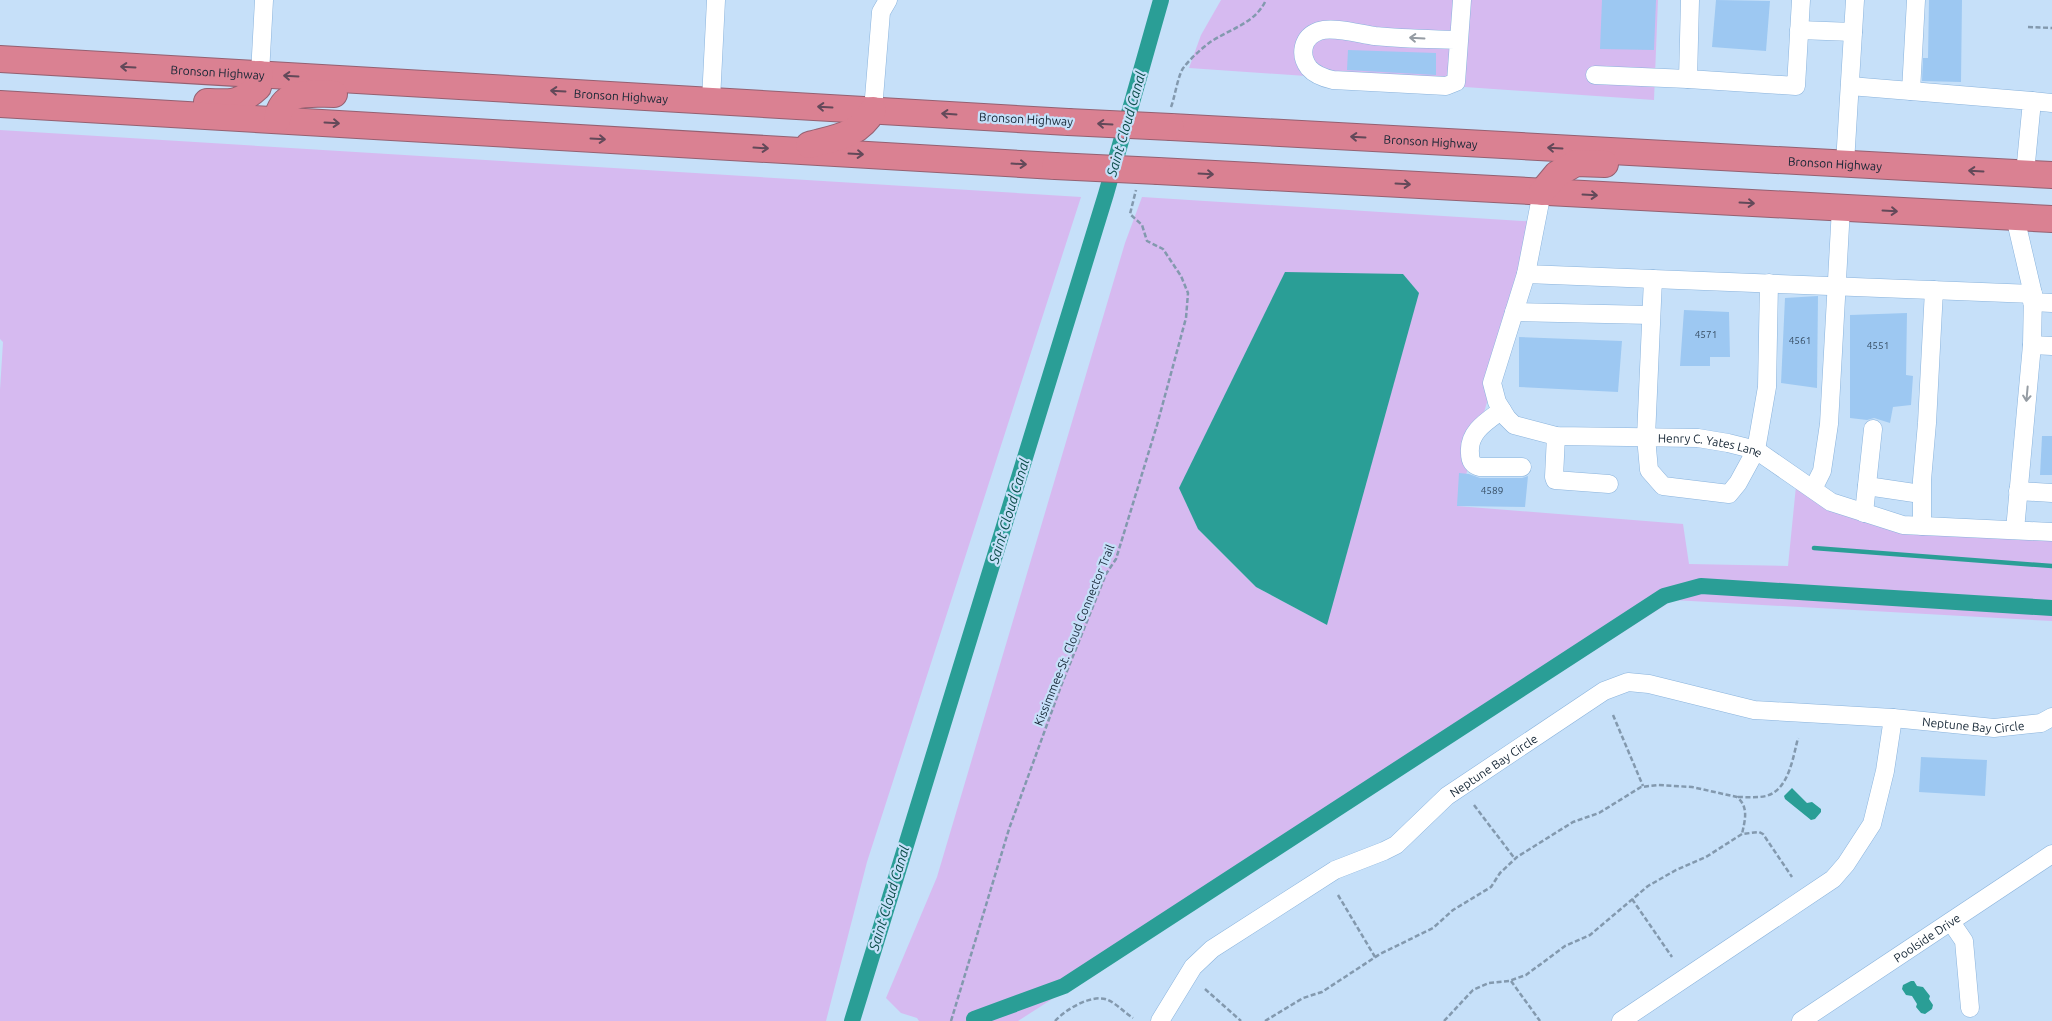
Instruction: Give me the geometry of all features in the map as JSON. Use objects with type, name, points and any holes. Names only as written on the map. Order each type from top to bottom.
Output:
[{"type":"highway","name":"Bronson Highway","points":[[0,59],[1068,122],[2052,175]]},
{"type":"highway","points":[[56,108],[84,96],[232,103],[247,98],[258,87],[260,74]]},
{"type":"highway","points":[[276,120],[278,109],[286,100],[300,94],[361,94],[445,98],[477,87]]},
{"type":"highway","points":[[0,104],[1055,166],[2052,220]]},
{"type":"highway","points":[[790,150],[851,132],[868,120],[873,110]]},
{"type":"highway","points":[[1542,192],[1557,174],[1576,163],[1668,164],[1730,157]]},
{"type":"street","points":[[260,74],[264,0]]},
{"type":"street","points":[[710,100],[716,0]]},
{"type":"street","points":[[873,110],[881,12],[888,0]]},
{"type":"street","points":[[1459,40],[1375,36],[1347,31],[1320,30],[1310,35],[1304,44],[1303,54],[1309,68],[1320,76],[1333,80],[1446,86],[1456,82],[1462,0]]},
{"type":"street","points":[[1688,79],[1690,0]]},
{"type":"street","points":[[1596,75],[1796,86],[1801,0]]},
{"type":"street","points":[[1845,163],[1855,0]]},
{"type":"street","points":[[1911,91],[1916,0]]},
{"type":"street","points":[[1799,30],[1853,32]]},
{"type":"street","points":[[1850,86],[2052,103]]},
{"type":"street","points":[[2025,174],[2032,101]]},
{"type":"street","name":"Henry C. Yates Lane","points":[[1542,192],[1526,274],[1492,383],[1496,402],[1514,425],[1556,436],[1698,438],[1756,450],[1831,502],[1903,525],[2052,532]]},
{"type":"street","points":[[1813,489],[1822,471],[1829,424],[1841,208]]},
{"type":"street","points":[[2015,217],[2033,298],[2032,345],[2015,530]]},
{"type":"street","points":[[1526,274],[1934,290],[2033,298],[2052,303]]},
{"type":"street","points":[[1652,279],[1646,437],[1649,470],[1663,486],[1729,494],[1738,483],[1756,450],[1767,387],[1769,283]]},
{"type":"street","points":[[1922,526],[1922,494],[1934,290]]},
{"type":"street","points":[[1514,312],[1651,315]]},
{"type":"street","points":[[2032,345],[2052,346]]},
{"type":"street","points":[[1502,410],[1476,431],[1470,447],[1471,462],[1480,468],[1522,467]]},
{"type":"street","points":[[1864,512],[1873,429]]},
{"type":"street","points":[[1556,436],[1555,480],[1609,484]]},
{"type":"street","points":[[1867,486],[1922,494]]},
{"type":"street","points":[[2018,491],[2052,493]]},
{"type":"street","name":"Neptune Bay Circle","points":[[1160,1021],[1193,967],[1212,949],[1335,870],[1396,845],[1447,796],[1604,691],[1628,682],[1649,684],[1754,710],[1893,718],[1994,728],[2040,722],[2052,717]]},
{"type":"street","points":[[1621,1021],[1832,879],[1846,864],[1872,824],[1885,770],[1893,718]]},
{"type":"street","name":"Poolside Drive","points":[[1801,1021],[2052,854]]},
{"type":"street","points":[[1951,922],[1964,941],[1970,1008]]},
{"type":"path","points":[[1182,68],[1209,43],[1245,25],[1264,6],[1266,0]]},
{"type":"path","points":[[2028,27],[2052,28]]},
{"type":"path","name":"Kissimmee-St. Cloud Connector Trail","points":[[951,1021],[1009,829],[1061,686],[1106,574],[1116,559],[1157,424],[1186,318],[1188,292],[1181,276],[1163,249],[1147,241],[1142,225],[1130,214]]},
{"type":"path","points":[[1613,714],[1643,786]]},
{"type":"path","points":[[1265,1021],[1303,998],[1322,992],[1375,957],[1433,928],[1453,910],[1487,890],[1500,873],[1515,859],[1573,822],[1599,813],[1643,786],[1692,787],[1737,797],[1764,797],[1772,794],[1779,788],[1790,769],[1798,738]]},
{"type":"path","points":[[1737,797],[1741,800],[1746,816],[1742,834]]},
{"type":"path","points":[[1474,805],[1515,859]]},
{"type":"path","points":[[1444,1021],[1473,990],[1489,983],[1511,981],[1535,970],[1565,946],[1585,938],[1648,886],[1676,870],[1706,857],[1742,834],[1753,831],[1763,834],[1792,877]]},
{"type":"path","points":[[1338,895],[1375,957]]},
{"type":"path","points":[[1632,900],[1672,956]]},
{"type":"path","points":[[1511,981],[1540,1021]]},
{"type":"path","points":[[1206,989],[1241,1021]]},
{"type":"path","points":[[1055,1021],[1067,1011],[1087,1001],[1099,999],[1107,1000],[1133,1018]]},
{"type":"shaded area","points":[[1221,0],[1658,0],[1654,100],[1189,68],[1201,35]]},
{"type":"shaded area","points":[[0,130],[1081,197],[867,862],[826,1021],[0,1021],[0,390],[3,342],[0,339]]},
{"type":"shaded area","points":[[1142,197],[1539,222],[1457,506],[1683,524],[1689,564],[1788,566],[1797,476],[1866,520],[2052,529],[2052,621],[1673,600],[1018,1021],[919,1021],[917,1018],[901,1013],[886,998],[937,877],[1125,243]],"holes":[[[1198,529],[1327,625],[1256,587]]]},
{"type":"shaded area","points":[[1285,272],[1403,274],[1419,293],[1327,625],[1256,587],[1198,529],[1179,488]]},
{"type":"shaded area","points":[[1792,788],[1807,803],[1812,802],[1821,809],[1821,812],[1815,819],[1811,820],[1785,799],[1784,796]]},
{"type":"shaded area","points":[[1914,981],[1917,986],[1923,987],[1930,996],[1929,999],[1933,1005],[1932,1009],[1925,1014],[1921,1013],[1916,1007],[1917,1004],[1912,996],[1906,995],[1902,989],[1903,985]]},
{"type":"building","points":[[1602,0],[1656,0],[1654,50],[1600,49]]},
{"type":"building","points":[[1716,0],[1770,1],[1766,51],[1712,47]]},
{"type":"building","points":[[1929,0],[1962,0],[1961,82],[1922,81],[1923,58],[1928,58]]},
{"type":"building","points":[[1348,50],[1436,53],[1436,75],[1347,70]]},
{"type":"building","points":[[1818,296],[1817,388],[1781,383],[1785,298]]},
{"type":"building","points":[[1684,310],[1729,312],[1730,357],[1710,357],[1710,366],[1680,366]]},
{"type":"building","points":[[1907,313],[1906,375],[1913,376],[1911,405],[1893,407],[1890,423],[1874,418],[1867,420],[1850,418],[1850,315]]},
{"type":"building","points":[[1519,337],[1622,341],[1618,392],[1519,387]]},
{"type":"building","points":[[2042,436],[2052,436],[2052,475],[2040,475]]},
{"type":"building","points":[[1459,473],[1480,478],[1522,478],[1528,476],[1525,507],[1457,506]]},
{"type":"building","points":[[1921,757],[1987,760],[1985,796],[1919,792]]},
{"type":"waterway","name":"Saint Cloud Canal","points":[[852,1021],[1106,194],[1161,0]]},
{"type":"waterway","points":[[1814,548],[2052,566]]},
{"type":"waterway","points":[[974,1019],[1064,986],[1664,596],[1701,586],[2052,608]]}]
